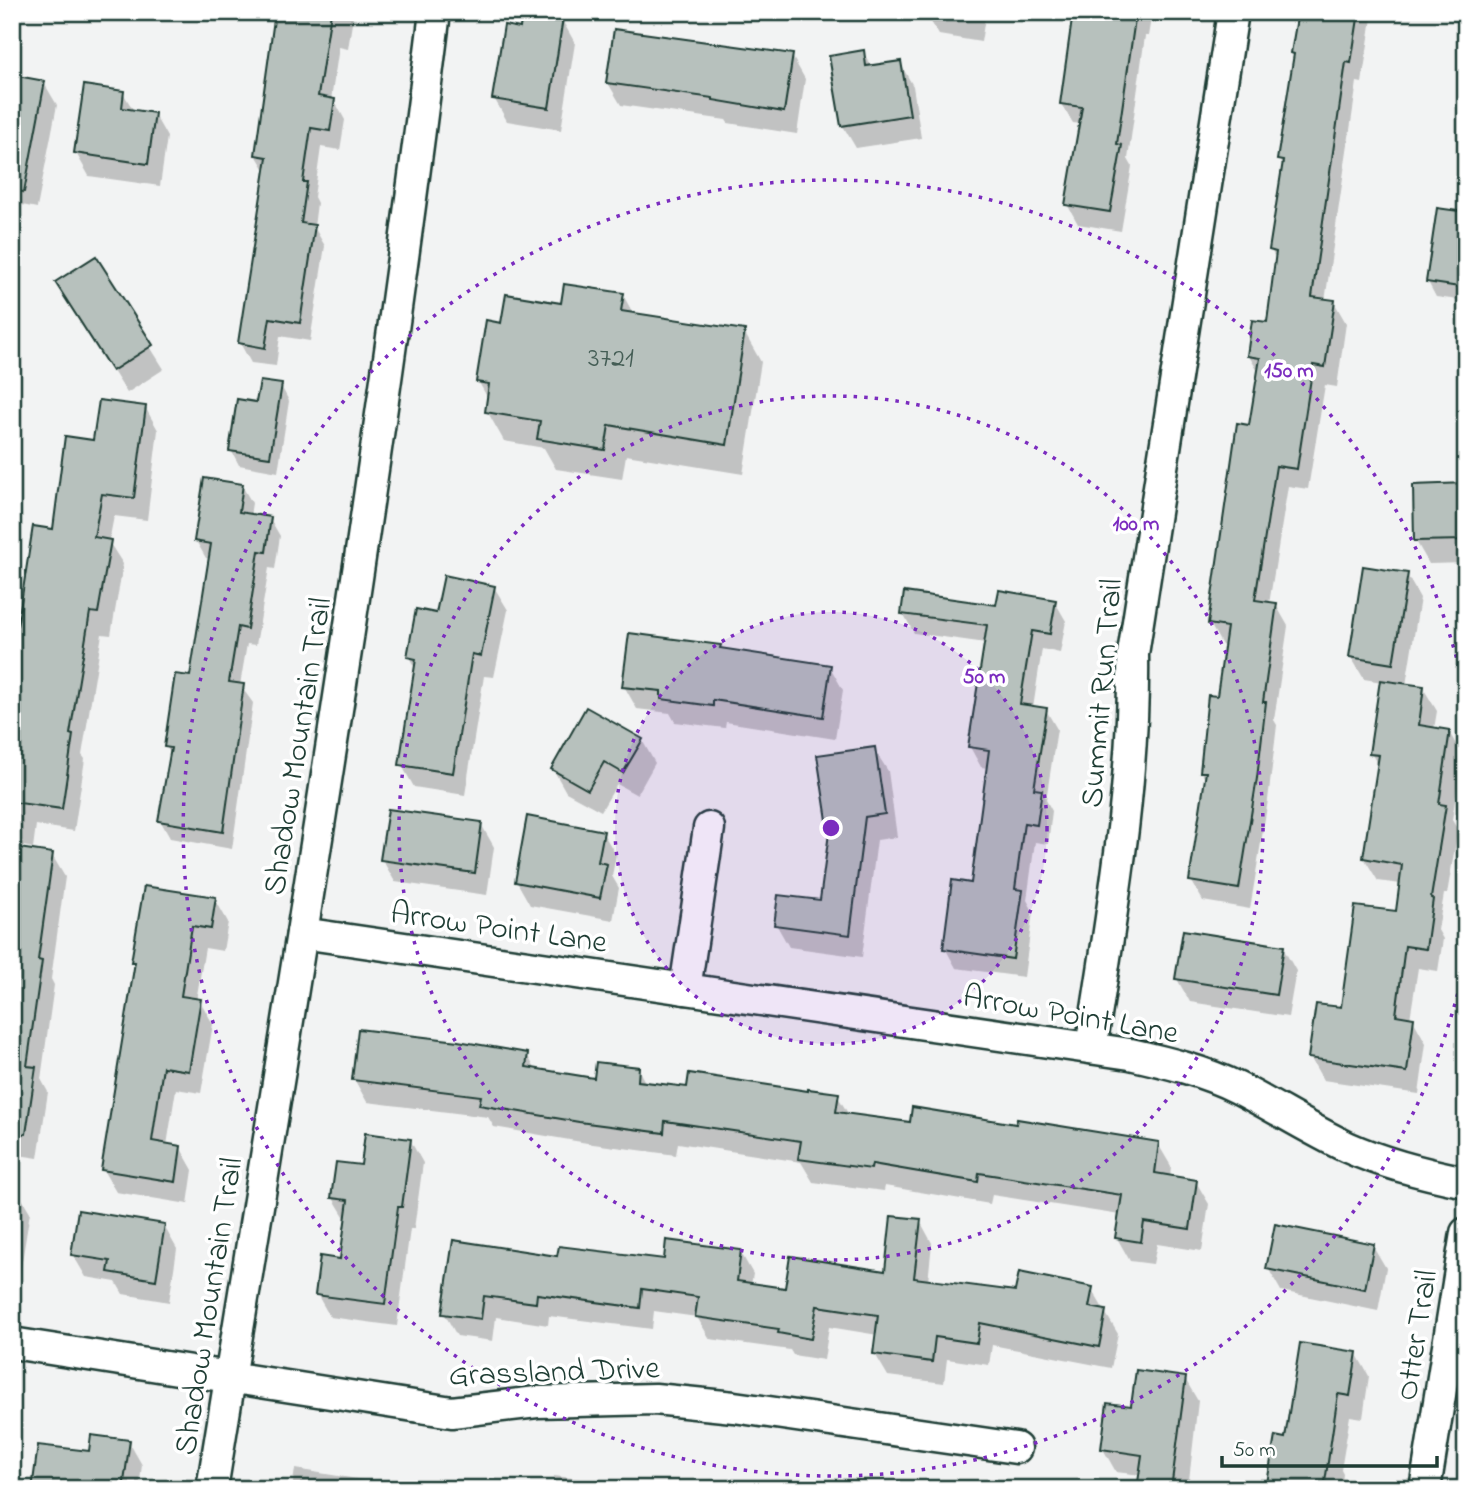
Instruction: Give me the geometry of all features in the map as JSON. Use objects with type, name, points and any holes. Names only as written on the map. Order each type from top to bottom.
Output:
[{"type":"street","name":"Shadow Mountain Trail","points":[[212,1489],[355,604],[435,12]]},
{"type":"street","name":"Summit Run Trail","points":[[1091,1048],[1128,796],[1134,713],[1133,654],[1234,12]]},
{"type":"street","points":[[685,989],[709,828]]},
{"type":"street","name":"Arrow Point Lane","points":[[302,933],[1091,1048],[1179,1065],[1236,1087],[1349,1148],[1410,1170],[1466,1182]]},
{"type":"street","name":"Otter Trail","points":[[1425,1489],[1466,1233]]},
{"type":"street","name":"Grassland Drive","points":[[12,1343],[452,1412],[537,1402],[655,1398],[1016,1448]]},
{"type":"building","points":[[275,12],[331,12],[318,96],[335,99],[330,131],[311,128],[303,182],[307,182],[301,223],[315,225],[300,323],[270,318],[265,348],[238,343],[267,157],[255,155]]},
{"type":"building","points":[[522,12],[563,18],[549,108],[492,99],[504,25],[520,28]]},
{"type":"building","points":[[1073,12],[1136,12],[1117,144],[1122,145],[1110,212],[1065,205],[1082,107],[1060,104]]},
{"type":"building","points":[[1298,12],[1359,12],[1351,63],[1346,62],[1312,297],[1335,300],[1325,367],[1313,365],[1297,469],[1276,466],[1255,600],[1277,603],[1263,702],[1266,702],[1257,778],[1239,889],[1189,881],[1206,772],[1200,772],[1208,695],[1217,696],[1227,627],[1208,624],[1237,423],[1249,425],[1260,358],[1247,356],[1252,320],[1267,322],[1276,252],[1269,250],[1283,161],[1277,160]]},
{"type":"building","points":[[614,29],[793,54],[784,112],[713,98],[606,83]]},
{"type":"building","points":[[864,50],[866,66],[901,61],[910,115],[841,126],[829,56]]},
{"type":"building","points":[[12,75],[45,81],[24,192],[12,191]]},
{"type":"building","points":[[84,85],[124,91],[122,108],[155,113],[148,164],[74,153]]},
{"type":"building","points":[[1437,208],[1466,212],[1466,288],[1426,282]]},
{"type":"building","points":[[96,256],[153,345],[112,371],[55,282]]},
{"type":"building","points":[[564,284],[624,293],[621,311],[745,330],[727,445],[609,425],[605,450],[537,439],[540,421],[485,412],[489,384],[476,382],[486,320],[501,323],[506,294],[561,303]]},
{"type":"building","points":[[260,381],[282,384],[270,457],[229,451],[237,399],[256,402]]},
{"type":"building","points":[[99,400],[146,406],[134,498],[102,494],[94,537],[111,540],[98,613],[90,612],[70,734],[73,735],[62,809],[12,802],[12,752],[19,706],[12,705],[12,660],[33,526],[53,529],[65,436],[93,440]]},
{"type":"building","points":[[204,478],[243,484],[239,512],[271,517],[266,552],[259,551],[247,629],[238,627],[229,682],[244,684],[223,832],[158,821],[171,748],[164,747],[175,674],[190,676],[211,544],[194,541]]},
{"type":"building","points":[[1466,483],[1466,540],[1414,541],[1413,485]]},
{"type":"building","points":[[1363,566],[1408,573],[1393,664],[1349,657]]},
{"type":"building","points":[[444,575],[495,586],[481,656],[472,654],[453,773],[399,765],[416,659],[407,657],[416,609],[436,613]]},
{"type":"building","points":[[999,590],[1056,600],[1050,634],[1032,631],[1020,704],[1047,708],[1034,789],[1042,790],[1037,825],[1024,823],[1015,889],[1023,890],[1013,959],[943,949],[952,880],[971,883],[989,750],[968,747],[987,625],[901,614],[904,592],[996,605]]},
{"type":"building","points":[[629,633],[721,645],[720,648],[831,665],[823,717],[713,700],[713,706],[661,699],[661,691],[622,687]]},
{"type":"building","points":[[1380,680],[1424,686],[1419,725],[1450,730],[1439,804],[1446,805],[1426,949],[1405,946],[1396,1015],[1414,1018],[1407,1072],[1308,1058],[1316,1004],[1341,1007],[1355,906],[1396,911],[1402,865],[1363,858],[1379,755],[1369,754]]},
{"type":"building","points":[[586,707],[643,739],[623,773],[604,762],[588,790],[551,769]]},
{"type":"building","points":[[875,747],[885,814],[865,817],[850,935],[774,925],[778,895],[820,900],[829,833],[817,755]]},
{"type":"building","points":[[388,809],[482,822],[475,873],[380,860]]},
{"type":"building","points":[[527,816],[604,831],[598,862],[607,864],[600,898],[515,882]]},
{"type":"building","points":[[12,847],[53,853],[38,960],[42,961],[27,1066],[36,1067],[26,1134],[12,1133]]},
{"type":"building","points":[[144,886],[216,897],[211,929],[192,926],[181,996],[201,999],[189,1071],[163,1067],[152,1141],[181,1146],[176,1182],[101,1170],[135,962],[131,962]]},
{"type":"building","points":[[1183,930],[1284,946],[1276,995],[1175,979]]},
{"type":"building","points":[[358,1029],[528,1053],[526,1067],[594,1078],[596,1062],[639,1067],[638,1081],[687,1087],[689,1073],[808,1091],[839,1093],[836,1112],[910,1122],[912,1107],[1016,1124],[1017,1119],[1159,1142],[1155,1173],[1197,1180],[1190,1229],[1144,1222],[1141,1242],[1115,1238],[1122,1195],[979,1173],[978,1182],[872,1164],[871,1169],[798,1159],[801,1141],[665,1121],[664,1133],[579,1122],[479,1105],[481,1096],[352,1080]]},
{"type":"building","points":[[365,1133],[411,1139],[402,1207],[398,1207],[385,1304],[315,1295],[320,1256],[340,1259],[348,1200],[331,1198],[336,1162],[361,1165]]},
{"type":"building","points":[[78,1210],[165,1224],[156,1280],[108,1272],[110,1261],[71,1255]]},
{"type":"building","points":[[891,1216],[921,1219],[914,1278],[1015,1291],[1019,1272],[1093,1287],[1089,1307],[1106,1310],[1099,1347],[980,1323],[977,1343],[935,1337],[932,1362],[873,1354],[878,1315],[817,1306],[811,1339],[778,1333],[779,1329],[695,1317],[698,1297],[642,1289],[640,1308],[537,1294],[536,1303],[484,1296],[481,1319],[442,1314],[453,1240],[557,1256],[559,1246],[664,1259],[666,1240],[741,1250],[737,1281],[785,1288],[790,1256],[885,1271]]},
{"type":"building","points":[[1275,1224],[1374,1244],[1365,1289],[1266,1269]]},
{"type":"building","points":[[1300,1343],[1357,1352],[1350,1396],[1338,1394],[1324,1489],[1266,1489],[1275,1436],[1285,1438]]},
{"type":"building","points":[[1136,1370],[1186,1377],[1171,1489],[1137,1489],[1142,1455],[1101,1449],[1107,1403],[1131,1406]]},
{"type":"building","points":[[91,1435],[130,1440],[123,1489],[32,1489],[38,1445],[89,1451]]}]
